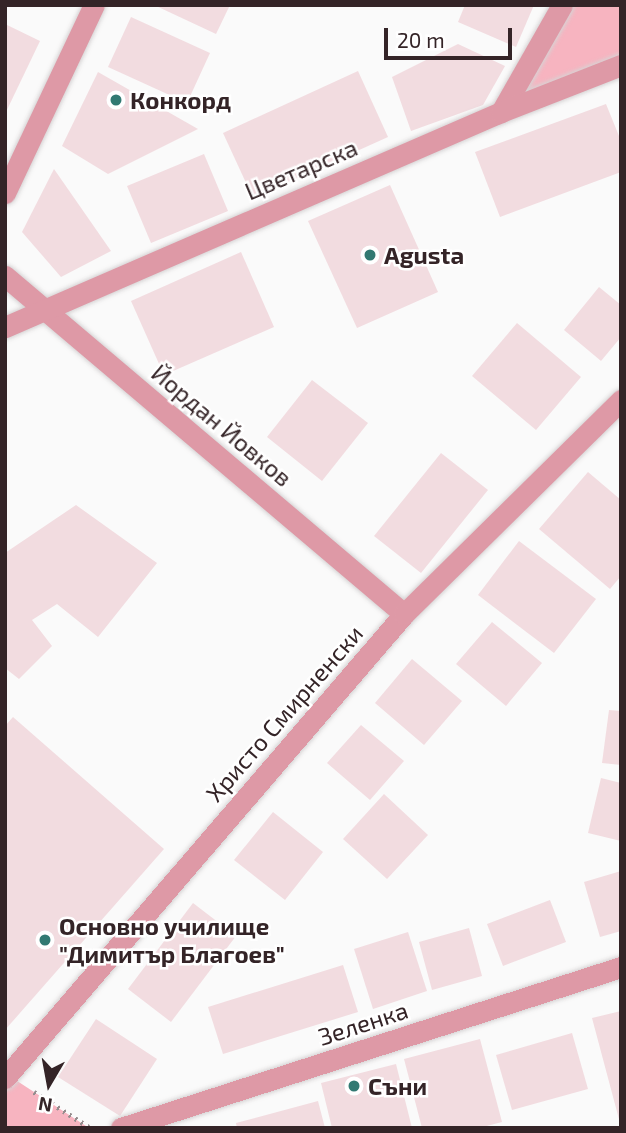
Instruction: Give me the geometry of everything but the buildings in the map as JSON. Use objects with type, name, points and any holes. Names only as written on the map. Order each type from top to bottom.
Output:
[{"type":"street","points":[[5,192],[94,5]]},
{"type":"street","points":[[501,112],[562,5]]},
{"type":"street","name":"Цветарска","points":[[5,327],[501,112],[621,65]]},
{"type":"street","name":"Йордан Йовков","points":[[5,275],[404,614]]},
{"type":"street","name":"Христо Смирненски","points":[[7,1077],[404,614],[621,400]]},
{"type":"street","name":"Зеленка","points":[[121,1128],[621,967]]},
{"type":"street","points":[[159,1128],[196,1105]]},
{"type":"path","points":[[7,1077],[89,1128]]},
{"type":"shaded area","points":[[562,5],[621,5],[621,65],[501,112]]},
{"type":"shaded area","points":[[8,1075],[89,1128],[5,1128]]},
{"type":"place","name":"Конкорд","points":[[116,100]]},
{"type":"place","name":"Agusta","points":[[370,255]]},
{"type":"place","name":"Основно училище \"Димитър Благоев\"","points":[[45,940]]},
{"type":"place","name":"Съни","points":[[354,1086]]}]
